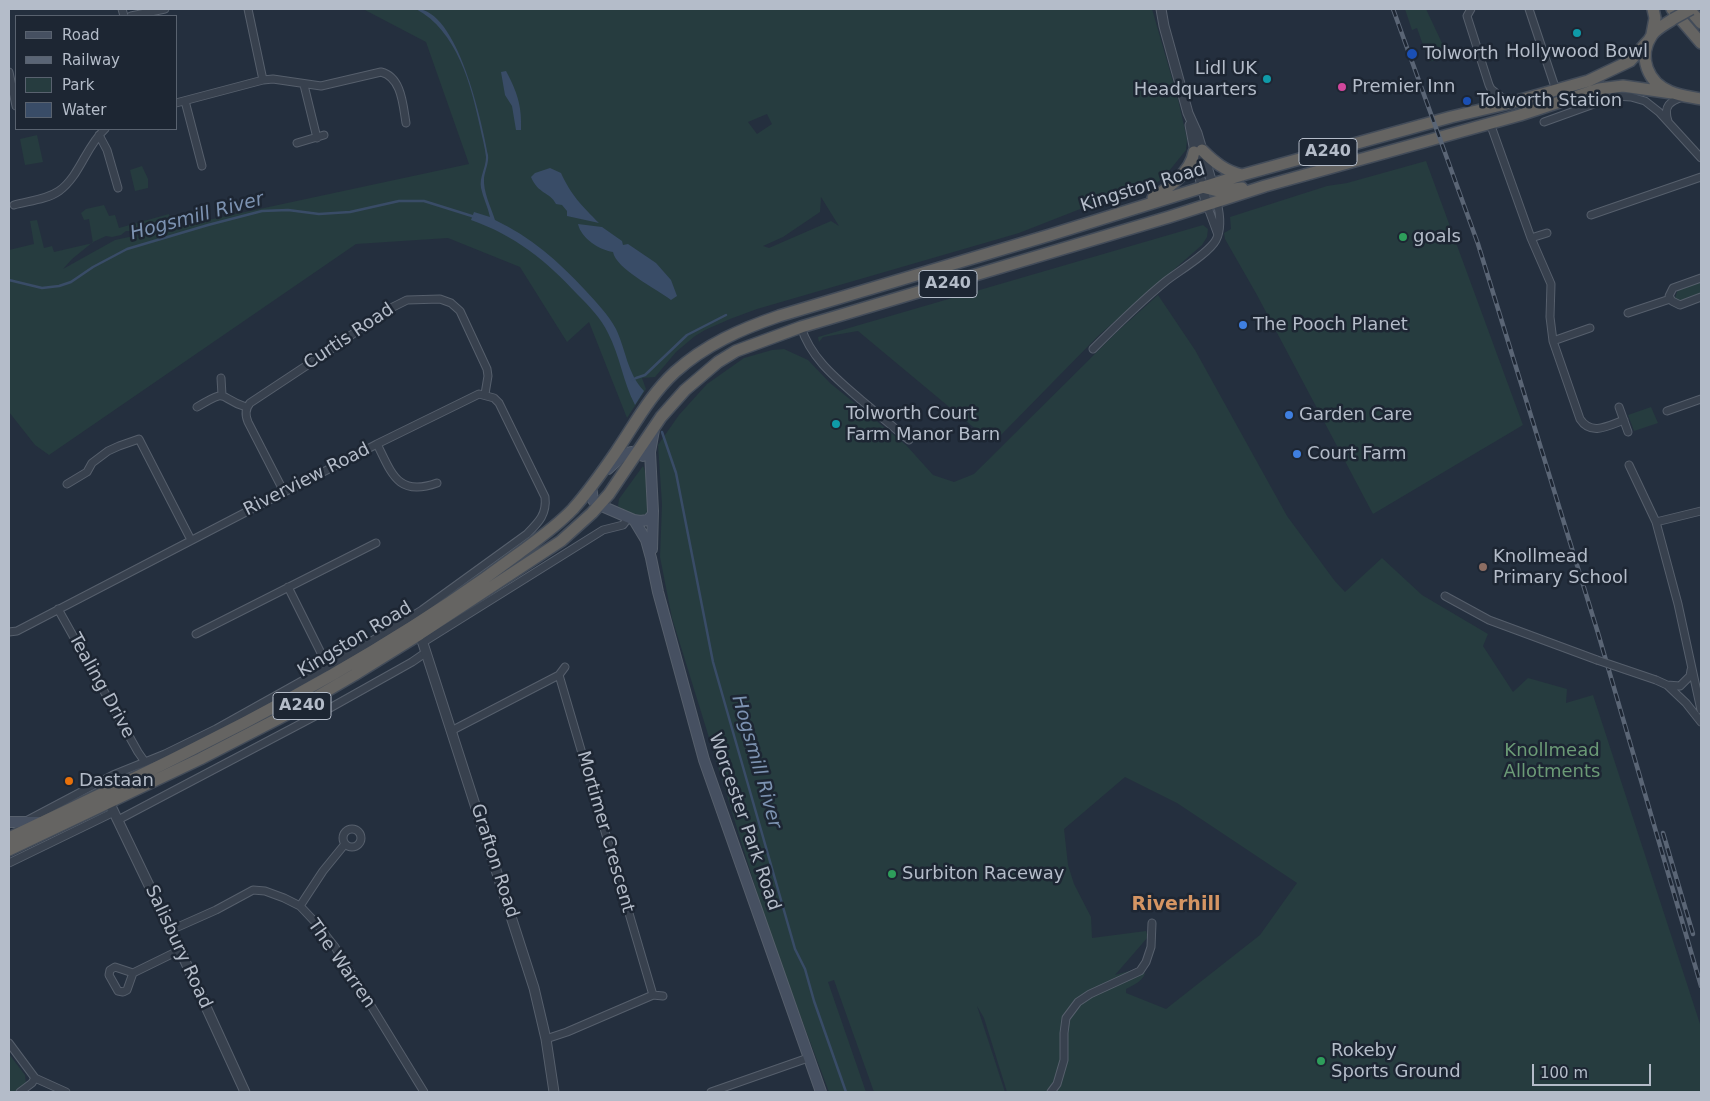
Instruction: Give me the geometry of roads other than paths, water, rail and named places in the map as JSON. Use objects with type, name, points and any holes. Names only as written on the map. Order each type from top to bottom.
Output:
[{"type":"highway","points":[[1651,37],[1655,18],[1653,9]]},
{"type":"highway","points":[[1690,9],[1701,23]]},
{"type":"highway","name":"A240","points":[[1672,93],[1654,81],[1648,70],[1645,54],[1651,37],[1673,14],[1690,9]]},
{"type":"highway","points":[[1673,14],[1701,43]]},
{"type":"highway","name":"Kingston Road","points":[[655,427],[669,408],[696,379],[724,358],[757,342],[1210,194],[1242,175],[1588,81],[1630,60],[1651,37]]},
{"type":"highway","name":"A240","points":[[1210,194],[1265,186],[1490,124],[1610,86],[1672,93],[1701,99]]},
{"type":"highway","points":[[1143,205],[1174,182],[1198,151],[1225,169],[1242,175]]},
{"type":"highway","name":"Kingston Road","points":[[9,838],[242,724],[377,649],[450,603],[516,556],[571,511],[595,482],[656,392],[674,373],[698,354],[726,337],[754,324],[1042,238],[1143,205],[1210,194]]},
{"type":"highway","name":"A240","points":[[639,452],[655,427]]},
{"type":"highway","name":"Kingston Road","points":[[9,850],[114,811],[200,760],[289,713],[421,639],[561,541],[599,505],[639,452]]},
{"type":"main road","points":[[652,558],[653,514],[650,445],[655,427]]},
{"type":"main road","points":[[650,468],[639,452],[632,451],[626,454],[595,482],[593,500],[599,505],[631,518],[646,521],[653,514]]},
{"type":"main road","points":[[631,518],[646,540],[652,558]]},
{"type":"main road","name":"Worcester Park Road","points":[[652,558],[658,592],[704,760],[821,1092]]},
{"type":"main road","points":[[9,822],[42,822]]},
{"type":"street","points":[[136,15],[165,9]]},
{"type":"street","points":[[248,9],[263,80]]},
{"type":"street","points":[[1157,9],[1164,26]]},
{"type":"street","points":[[1161,9],[1210,194],[1218,235]]},
{"type":"street","points":[[1528,9],[1550,68],[1556,90]]},
{"type":"street","points":[[1469,12],[1470,27],[1491,90],[1510,103]]},
{"type":"street","points":[[9,72],[15,101]]},
{"type":"street","points":[[178,103],[263,80],[273,79],[321,86],[381,72],[387,73],[397,83],[406,124]]},
{"type":"street","points":[[296,143],[320,137],[304,85]]},
{"type":"street","points":[[1544,122],[1606,99],[1624,96],[1645,102],[1659,112],[1701,158]]},
{"type":"street","points":[[1670,123],[1666,114],[1667,106],[1672,101],[1686,96]]},
{"type":"street","points":[[185,101],[202,166]]},
{"type":"street","points":[[1490,124],[1531,238],[1551,284],[1550,317],[1553,341],[1580,419],[1587,428],[1594,429],[1624,420]]},
{"type":"street","points":[[14,205],[49,196],[59,191],[72,177],[104,130]]},
{"type":"street","points":[[99,135],[107,150],[118,188]]},
{"type":"street","points":[[1591,214],[1701,177]]},
{"type":"street","points":[[1092,349],[1165,282],[1210,248],[1218,235],[1220,220],[1210,194]]},
{"type":"street","points":[[1531,238],[1547,233]]},
{"type":"street","points":[[1670,299],[1673,288],[1701,278]]},
{"type":"street","points":[[1670,299],[1680,305],[1701,297]]},
{"type":"street","name":"Curtis Road","points":[[246,407],[389,309],[407,300],[440,299],[451,303],[460,311],[486,369],[488,376],[485,394]]},
{"type":"street","points":[[1628,313],[1670,299]]},
{"type":"street","points":[[801,327],[814,354],[826,370],[909,440]]},
{"type":"street","points":[[1553,341],[1590,328]]},
{"type":"street","points":[[221,378],[222,395]]},
{"type":"street","name":"Riverview Road","points":[[9,632],[17,631],[474,395],[485,394]]},
{"type":"street","name":"Kingston Road","points":[[23,822],[113,775],[165,754],[216,729],[328,667],[390,631],[527,534],[537,524],[544,512],[546,506],[545,497],[499,403],[494,398],[485,394]]},
{"type":"street","points":[[197,406],[214,396],[222,395],[238,405],[246,407],[248,422],[284,492]]},
{"type":"street","points":[[1667,412],[1701,399]]},
{"type":"street","points":[[1620,407],[1628,432]]},
{"type":"street","points":[[67,484],[87,472],[92,463],[108,452],[140,439],[190,540]]},
{"type":"street","points":[[377,444],[399,482],[421,488],[437,483]]},
{"type":"street","points":[[1629,465],[1656,522],[1701,710]]},
{"type":"street","points":[[1656,522],[1701,511]]},
{"type":"street","points":[[421,639],[603,530],[623,525],[631,518]]},
{"type":"street","points":[[196,634],[376,543]]},
{"type":"street","points":[[288,586],[328,667]]},
{"type":"street","points":[[1445,596],[1489,620],[1667,685],[1686,703],[1701,722]]},
{"type":"street","name":"Tealing Drive","points":[[58,609],[145,762]]},
{"type":"street","name":"Grafton Road","points":[[421,639],[534,988],[546,1039],[554,1092]]},
{"type":"street","points":[[9,862],[321,713],[425,653]]},
{"type":"street","points":[[451,731],[559,675],[565,667]]},
{"type":"street","points":[[1667,685],[1680,686],[1690,676],[1692,667]]},
{"type":"street","name":"Mortimer Crescent","points":[[559,675],[652,995]]},
{"type":"street","name":"Salisbury Road","points":[[114,811],[245,1092]]},
{"type":"street","points":[[300,906],[323,871],[345,844]]},
{"type":"street","name":"The Warren","points":[[171,930],[216,910],[252,890],[265,891],[300,906],[335,947],[424,1092]]},
{"type":"street","points":[[1051,1092],[1057,1084],[1064,1060],[1066,1018],[1078,1002],[1090,994],[1140,971],[1146,962],[1150,947],[1152,923]]},
{"type":"street","points":[[133,973],[180,950]]},
{"type":"street","points":[[546,1039],[567,1032],[652,995],[664,996]]},
{"type":"street","points":[[9,1042],[35,1078],[66,1092]]},
{"type":"street","points":[[711,1092],[808,1058]]},
{"type":"street","points":[[20,1092],[32,1083],[35,1078]]},
{"type":"water","points":[[416,9],[431,14],[444,27],[456,47],[466,70],[488,155],[484,183],[495,220],[543,250],[575,279],[606,313],[616,329],[630,369],[644,391],[635,405],[612,342],[602,322],[590,308],[566,282],[529,250],[501,233],[471,220],[474,212],[490,217],[481,184],[486,153],[472,94],[467,77],[452,45],[430,19]]},
{"type":"water","points":[[506,71],[518,99],[521,113],[521,130],[516,130],[512,106],[505,95],[501,72]]},
{"type":"water","points":[[550,168],[561,173],[577,200],[599,223],[567,216],[567,211],[562,205],[556,204],[551,197],[537,187],[531,177],[535,173]]},
{"type":"water","points":[[578,224],[602,227],[622,241],[623,245],[628,244],[656,263],[671,280],[677,296],[671,300],[629,272],[621,265],[613,252],[591,243],[583,234]]},
{"type":"waterway","name":"Hogsmill River","points":[[9,280],[42,288],[59,286],[71,282],[93,267],[127,249],[262,211],[288,210],[319,214],[350,212],[399,201],[424,201],[475,217]]},
{"type":"waterway","points":[[632,380],[645,375],[687,335],[726,315]]},
{"type":"waterway","name":"Hogsmill River","points":[[662,432],[676,473],[713,662],[795,949],[805,969],[814,1001],[846,1092]]},
{"type":"railway","points":[[1393,9],[1478,244],[1598,633],[1701,986]]},
{"type":"railway","points":[[1663,833],[1693,934]]},
{"type":"place","name":"Hollywood Bowl","points":[[1577,33]]},
{"type":"place","name":"Tolworth","points":[[1412,54]]},
{"type":"place","name":"Lidl UK Headquarters","points":[[1267,79]]},
{"type":"place","name":"Premier Inn","points":[[1342,87]]},
{"type":"place","name":"Tolworth Station","points":[[1467,101]]},
{"type":"place","name":"goals","points":[[1403,237]]},
{"type":"place","name":"The Pooch Planet","points":[[1243,325]]},
{"type":"place","name":"Garden Care","points":[[1289,415]]},
{"type":"place","name":"Tolworth Court Farm Manor Barn","points":[[836,424]]},
{"type":"place","name":"Court Farm","points":[[1297,454]]},
{"type":"place","name":"Knollmead Primary School","points":[[1483,567]]},
{"type":"place","name":"Dastaan","points":[[69,781]]},
{"type":"place","name":"Surbiton Raceway","points":[[892,874]]},
{"type":"place","name":"Rokeby Sports Ground","points":[[1321,1061]]},
{"type":"district","name":"Riverhill","points":[[1176,905]]},
{"type":"park label","name":"Knollmead Allotments","points":[[1552,761]]}]
